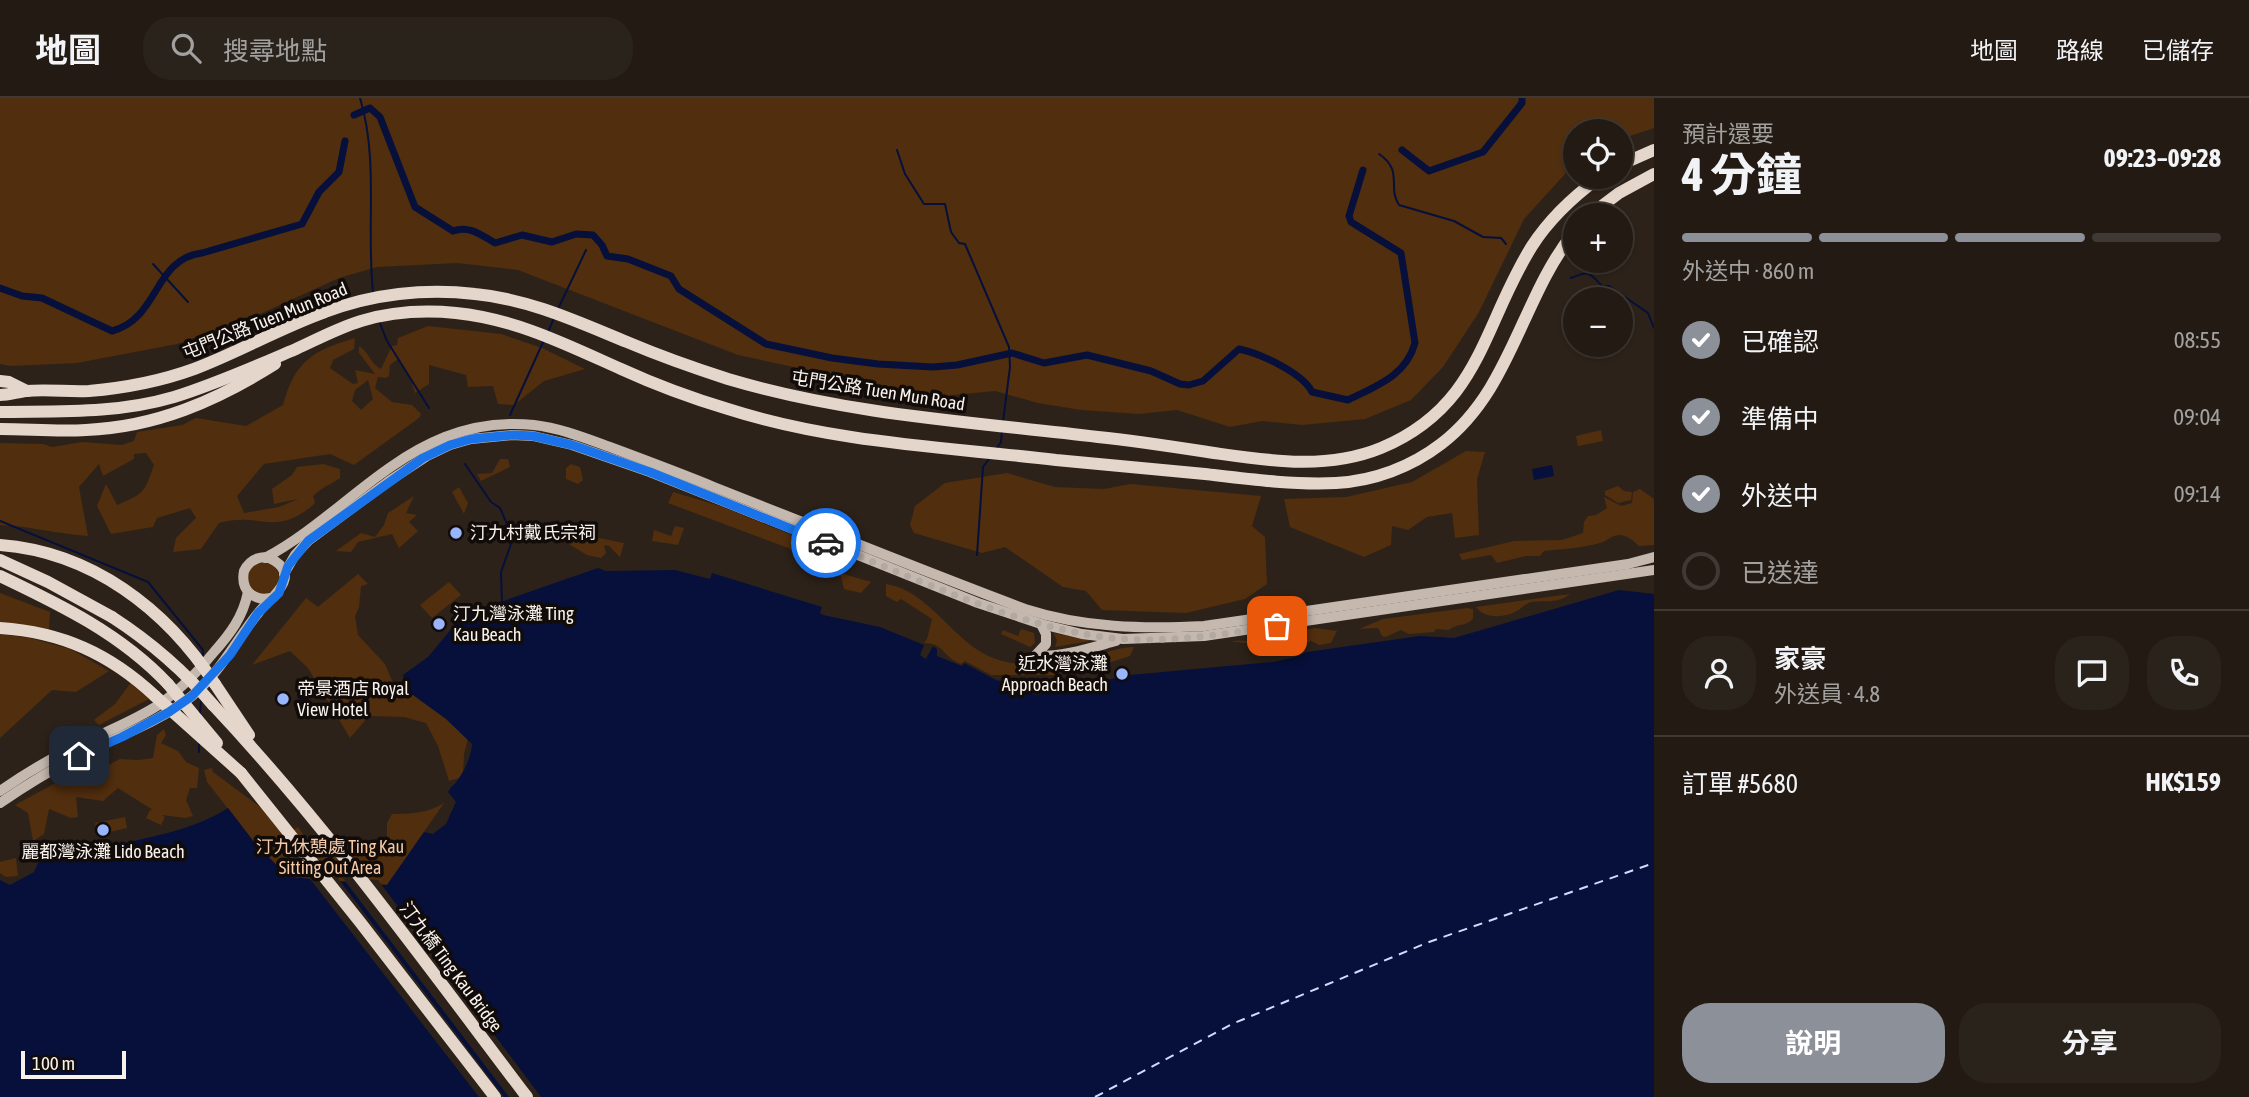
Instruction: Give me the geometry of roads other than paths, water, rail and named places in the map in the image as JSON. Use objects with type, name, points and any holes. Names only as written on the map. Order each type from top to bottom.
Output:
[{"type":"highway","points":[[1633,159],[1654,150]]},
{"type":"highway","points":[[1606,203],[1654,174]]},
{"type":"highway","name":"屯門公路 Tuen Mun Road","points":[[0,395],[27,391],[91,391],[164,378],[342,306],[409,293],[470,293],[545,309],[687,365],[784,394],[883,413],[1292,462],[1342,459],[1383,447],[1422,425],[1458,390],[1477,362],[1518,272],[1538,237],[1564,206],[1585,189]]},
{"type":"highway","name":"屯門公路 Tuen Mun Road","points":[[262,367],[345,327],[379,317],[434,312],[481,316],[539,332],[676,392],[771,422],[832,435],[1105,465],[1306,483],[1339,483],[1364,479],[1410,464],[1447,440],[1479,407],[1498,377],[1549,267],[1563,248]]},
{"type":"highway","points":[[0,429],[75,431],[146,423],[198,406],[235,388],[262,367]]},
{"type":"highway","points":[[0,412],[79,412],[127,407],[163,400],[262,367]]},
{"type":"highway","points":[[0,381],[9,382],[27,391]]},
{"type":"highway","points":[[0,545],[43,552],[81,565],[115,582],[148,607],[183,640],[204,667],[266,761]]},
{"type":"highway","points":[[0,560],[74,595],[142,638],[185,676],[266,761]]},
{"type":"highway","points":[[0,576],[89,621],[136,653],[173,688],[360,922],[495,1097]]},
{"type":"highway","points":[[6,628],[66,641],[103,656],[132,676],[241,773]]},
{"type":"highway","name":"汀九橋 Ting Kau Bridge","points":[[266,761],[384,908],[527,1097]]},
{"type":"main road","points":[[274,597],[258,599],[248,592],[243,582],[244,571],[254,560],[265,558],[287,545],[388,468],[421,448],[470,429],[491,425],[533,425],[576,435],[654,463],[1026,609],[1124,633]]},
{"type":"main road","points":[[0,803],[59,766],[122,737],[169,712],[192,696],[230,655],[258,613],[282,587],[284,574],[295,555],[308,541],[423,458],[450,445],[471,439],[512,435],[552,439],[624,463],[978,603],[1041,624],[1082,634],[1205,636],[1654,570]]},
{"type":"main road","points":[[1041,624],[1046,634],[1046,644],[1035,656],[1048,657],[1065,654],[1124,633],[1204,626],[1615,566],[1654,557]]},
{"type":"main road","points":[[265,558],[277,562],[284,574]]},
{"type":"main road","points":[[0,791],[41,765],[140,716],[183,686],[219,646],[242,614],[248,592]]},
{"type":"waterway","points":[[360,98],[366,122],[371,170],[373,292]]},
{"type":"waterway","points":[[1402,150],[1429,171],[1483,152],[1522,103],[1522,98]]},
{"type":"waterway","points":[[354,115],[370,108],[380,117],[415,207],[453,231],[470,230],[495,243],[522,235],[552,242],[576,234],[593,235],[607,256],[628,259],[671,276],[679,289],[766,344],[832,358],[933,367],[957,365],[1012,353],[1044,363],[1087,355],[1151,371],[1180,384],[1189,385],[1203,381],[1239,349],[1269,359],[1290,371],[1312,392],[1348,400],[1389,379],[1405,364],[1415,343],[1401,253],[1351,222],[1349,216],[1363,170]]},
{"type":"waterway","points":[[0,288],[22,296],[42,298],[112,331],[128,324],[139,314],[174,266],[186,258],[302,224],[319,192],[339,172],[345,141]]},
{"type":"waterway","points":[[897,150],[905,174],[924,204],[945,204],[951,232],[959,243],[965,244],[1009,347],[1010,367],[1003,422]]},
{"type":"waterway","points":[[1379,154],[1391,167],[1394,192],[1399,205],[1454,221],[1483,237],[1501,238],[1506,244]]},
{"type":"waterway","points":[[558,309],[586,250]]},
{"type":"waterway","points":[[153,264],[188,302]]},
{"type":"waterway","points":[[1571,278],[1585,273],[1591,275],[1602,286],[1609,286],[1648,313],[1654,328]]},
{"type":"waterway","points":[[548,332],[554,318]]},
{"type":"waterway","points":[[379,321],[387,341],[429,408]]},
{"type":"waterway","points":[[510,415],[544,340]]},
{"type":"waterway","points":[[996,449],[1001,442],[1002,431]]},
{"type":"waterway","points":[[977,555],[983,467],[989,459]]},
{"type":"waterway","points":[[465,464],[491,502],[500,508],[510,531],[512,541],[501,572],[502,604]]},
{"type":"waterway","points":[[0,521],[148,582],[203,650],[203,657]]},
{"type":"waterway","points":[[200,713],[201,701]]},
{"type":"waterway","points":[[199,743],[199,752]]},
{"type":"place","name":"汀九村戴氏宗祠","points":[[456,533]]},
{"type":"place","name":"汀九灣泳灘 Ting Kau Beach","points":[[439,624]]},
{"type":"place","name":"近水灣泳灘 Approach Beach","points":[[1122,674]]},
{"type":"place","name":"帝景酒店 Royal View Hotel","points":[[283,699]]},
{"type":"place","name":"麗都灣泳灘 Lido Beach","points":[[103,830]]},
{"type":"park label","name":"汀九休憩處 Ting Kau Sitting Out Area","points":[[330,857]]}]
